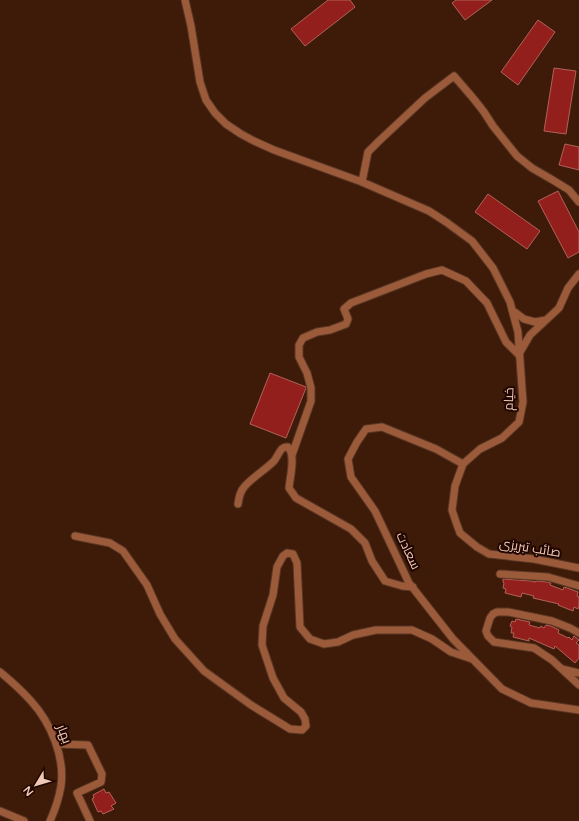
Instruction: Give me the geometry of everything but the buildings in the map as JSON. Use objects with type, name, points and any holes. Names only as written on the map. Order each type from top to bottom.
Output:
[{"type":"street","name":"خیام","points":[[185,0],[191,26],[200,82],[206,100],[215,113],[226,124],[241,134],[274,150],[362,182],[429,211],[472,241],[493,268],[510,302],[518,332],[523,402],[519,422],[502,438],[480,449],[463,464]]},
{"type":"street","points":[[362,182],[368,152],[420,103],[454,76],[480,107],[517,156],[532,168],[569,190],[579,202]]},
{"type":"street","points":[[413,587],[402,586],[385,580],[372,561],[365,543],[351,529],[296,498],[289,488],[292,455],[312,401],[311,388],[307,373],[300,357],[299,345],[303,338],[317,332],[330,330],[346,324],[348,319],[344,309],[351,303],[426,274],[442,270],[466,281],[487,303],[506,342],[519,355],[530,336],[559,308],[568,288],[579,274]]},
{"type":"street","points":[[512,310],[524,319],[535,322],[546,320]]},
{"type":"street","name":"سعادت","points":[[463,464],[436,449],[382,427],[366,429],[348,459],[351,477],[375,511],[409,583],[453,639],[502,689],[531,703],[579,710]]},
{"type":"street","points":[[238,504],[244,486],[260,474],[274,460],[282,448],[285,446],[288,447],[291,450],[292,455]]},
{"type":"street","name":"صائب تبریزی","points":[[463,464],[455,486],[452,510],[460,533],[477,547],[489,554],[534,559],[579,568]]},
{"type":"street","points":[[75,536],[110,543],[124,551],[146,586],[175,639],[204,671],[251,705],[290,729],[302,730],[306,726],[306,719],[301,712],[284,698],[273,678],[262,646],[263,626],[273,595],[277,568],[283,556],[287,553],[293,554],[298,563],[300,627],[310,638],[324,644],[338,642],[353,636],[376,630],[412,630],[432,639],[450,652],[472,659]]},
{"type":"street","points":[[500,574],[548,577],[579,586]]},
{"type":"street","points":[[579,633],[552,621],[508,612],[497,612],[492,614],[486,631],[488,636],[494,642],[534,648],[552,660],[579,685]]},
{"type":"street","points":[[560,668],[579,673]]},
{"type":"street","name":"بهار","points":[[0,672],[32,702],[47,723],[56,744],[61,766],[61,785],[57,804],[50,821]]},
{"type":"street","points":[[56,744],[88,745],[102,774],[101,782],[77,793],[90,821]]},
{"type":"street","points":[[0,811],[24,821]]}]
